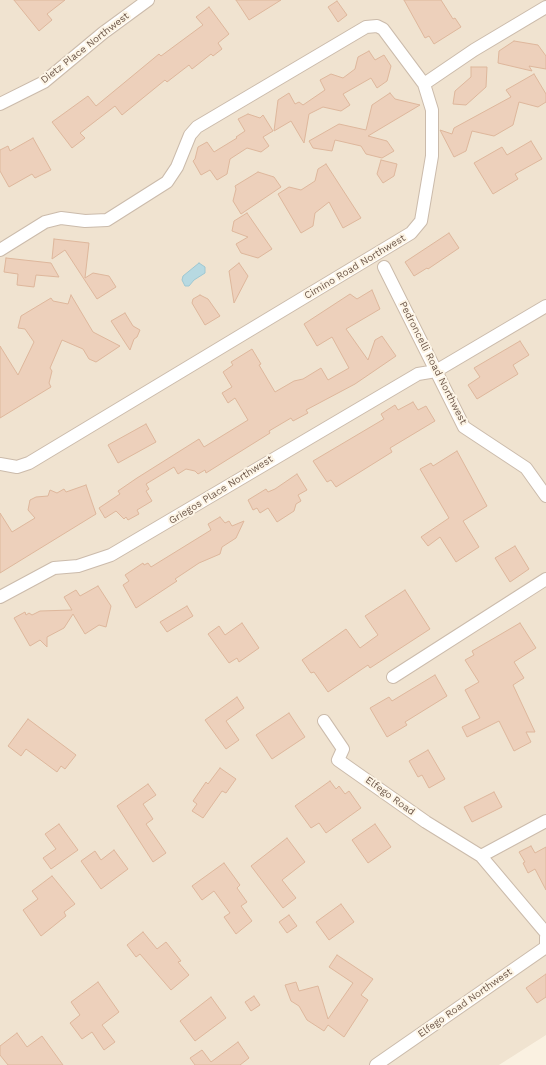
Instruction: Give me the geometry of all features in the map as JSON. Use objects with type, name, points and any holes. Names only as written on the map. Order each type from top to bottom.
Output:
[{"type":"street","name":"Dietz Place Northwest","points":[[0,104],[44,82],[103,33],[148,0]]},
{"type":"street","points":[[0,250],[45,222],[61,218],[85,221],[107,220],[167,182],[177,167],[190,135],[198,127],[366,27],[377,26],[383,30],[424,84],[474,50],[546,7]]},
{"type":"street","name":"Cimino Road Northwest","points":[[0,464],[17,467],[29,463],[411,233],[421,221],[432,156],[432,110],[424,84]]},
{"type":"street","name":"Pedroncelli Road Northwest","points":[[384,266],[464,427],[526,468],[546,496]]},
{"type":"street","name":"Griegos Place Northwest","points":[[0,597],[54,568],[78,566],[112,555],[411,377],[418,374],[436,371],[546,306]]},
{"type":"street","points":[[393,677],[546,579]]},
{"type":"street","name":"Elfego Road","points":[[324,721],[343,749],[338,760],[426,822],[481,856]]},
{"type":"street","points":[[546,821],[481,856],[546,933]]},
{"type":"street","name":"Elfego Road Northwest","points":[[376,1065],[546,947],[546,937]]},
{"type":"shaded area","points":[[0,0],[546,0],[546,1035],[499,1065],[0,1065]]},
{"type":"water","points":[[199,263],[205,267],[205,273],[194,280],[189,286],[185,286],[182,280],[183,276]]},
{"type":"building","points":[[14,0],[65,0],[47,14],[52,20],[39,31]]},
{"type":"building","points":[[236,0],[281,0],[249,20]]},
{"type":"building","points":[[404,0],[441,0],[453,19],[455,18],[461,27],[434,44],[429,36],[425,38]]},
{"type":"building","points":[[337,1],[347,15],[338,22],[328,7]]},
{"type":"building","points":[[209,7],[229,34],[218,43],[222,49],[213,56],[211,54],[192,69],[189,65],[167,82],[165,80],[122,115],[115,106],[80,133],[85,138],[72,148],[52,122],[88,96],[96,106],[159,54],[161,56],[203,25],[196,17]]},
{"type":"building","points":[[514,41],[538,45],[546,56],[546,69],[529,66],[532,71],[498,63],[499,51]]},
{"type":"building","points":[[369,51],[375,60],[384,55],[391,66],[387,81],[377,88],[371,78],[343,94],[350,105],[341,111],[323,107],[309,114],[304,143],[291,121],[274,131],[278,100],[289,93],[295,104],[299,102],[303,105],[325,90],[320,80],[331,74],[343,78],[355,69],[358,57]]},
{"type":"building","points":[[471,67],[487,67],[486,87],[466,105],[453,104],[455,91],[471,77]]},
{"type":"building","points":[[534,74],[546,94],[546,102],[538,107],[519,102],[513,125],[494,136],[472,131],[466,151],[454,157],[440,130],[452,134],[454,128],[511,97],[506,90]]},
{"type":"building","points":[[390,93],[395,99],[420,105],[368,136],[387,141],[394,151],[382,158],[366,154],[361,146],[335,140],[332,151],[313,148],[309,141],[339,124],[366,130],[372,105]]},
{"type":"building","points":[[248,114],[260,118],[263,115],[273,131],[263,137],[269,146],[261,152],[247,148],[230,159],[227,174],[217,180],[210,170],[201,175],[193,161],[195,159],[198,147],[207,142],[214,152],[237,138],[236,137],[245,131],[238,119]]},
{"type":"building","points":[[33,138],[51,170],[35,178],[32,174],[9,187],[0,171],[0,150],[8,146],[10,151]]},
{"type":"building","points":[[531,141],[542,159],[515,174],[518,179],[493,194],[474,163],[502,147],[507,155]]},
{"type":"building","points":[[381,160],[397,164],[394,176],[383,183],[377,174]]},
{"type":"building","points":[[326,164],[361,218],[343,228],[329,202],[315,213],[313,226],[301,233],[278,194],[289,187],[301,190],[315,181],[318,169]]},
{"type":"building","points":[[258,172],[274,177],[281,187],[241,214],[233,201],[236,189],[235,186]]},
{"type":"building","points":[[247,213],[272,249],[258,258],[241,253],[236,244],[248,237],[232,231],[234,221]]},
{"type":"building","points":[[449,233],[459,248],[428,269],[427,268],[414,276],[405,262]]},
{"type":"building","points":[[54,239],[89,243],[85,278],[93,273],[109,276],[116,287],[97,299],[65,250],[52,259]]},
{"type":"building","points":[[6,258],[51,263],[59,277],[36,275],[34,287],[17,285],[18,274],[4,272]]},
{"type":"building","points":[[239,263],[248,276],[234,303],[229,271]]},
{"type":"building","points":[[372,290],[380,309],[346,329],[368,360],[375,340],[382,336],[396,356],[355,384],[306,410],[308,413],[293,421],[291,418],[269,431],[270,433],[206,473],[205,470],[198,474],[195,471],[186,469],[178,474],[174,467],[146,484],[149,489],[146,491],[152,501],[137,510],[139,514],[128,520],[126,517],[124,519],[116,511],[105,518],[99,508],[120,494],[118,491],[199,439],[204,447],[248,420],[235,398],[228,403],[222,393],[232,387],[223,372],[233,365],[231,362],[252,349],[261,364],[259,365],[275,392],[294,381],[303,379],[321,368],[328,380],[349,368],[332,337],[317,346],[304,324],[350,294],[357,299]]},
{"type":"building","points":[[71,295],[93,332],[120,346],[96,362],[89,359],[83,349],[62,340],[50,368],[52,371],[49,383],[51,387],[0,418],[0,346],[18,375],[34,342],[25,329],[18,328],[21,316],[51,298],[53,301],[68,304]]},
{"type":"building","points":[[200,295],[208,299],[220,316],[205,325],[192,303],[193,299]]},
{"type":"building","points":[[125,313],[133,326],[140,330],[137,337],[134,339],[130,350],[111,321]]},
{"type":"building","points":[[520,341],[529,355],[513,365],[518,374],[477,399],[468,385],[480,377],[474,368]]},
{"type":"building","points":[[413,402],[418,410],[426,406],[435,421],[390,448],[392,452],[336,487],[331,480],[327,482],[313,461],[384,419],[381,414],[395,405],[398,410]]},
{"type":"building","points":[[146,424],[156,442],[118,463],[108,445]]},
{"type":"building","points":[[457,451],[487,506],[463,521],[479,547],[456,562],[440,537],[428,546],[421,537],[449,518],[420,469],[431,463],[433,466]]},
{"type":"building","points":[[297,474],[307,490],[298,495],[301,501],[296,504],[294,511],[277,522],[268,508],[260,513],[257,508],[253,510],[248,500],[266,489],[268,492],[275,489]]},
{"type":"building","points":[[86,485],[96,514],[0,573],[0,513],[12,532],[35,518],[28,510],[30,500],[36,497],[48,496],[50,490],[57,493],[64,489],[66,492]]},
{"type":"building","points":[[220,517],[225,523],[229,521],[232,526],[244,521],[236,538],[222,547],[220,554],[199,563],[175,579],[177,581],[136,608],[123,585],[129,581],[125,575],[143,563],[144,565],[148,563],[151,567],[211,530],[208,524]]},
{"type":"building","points":[[515,546],[529,569],[510,582],[495,558]]},
{"type":"building","points":[[98,586],[111,606],[106,627],[99,625],[85,634],[73,614],[64,628],[47,637],[47,647],[40,640],[30,646],[14,618],[25,612],[26,615],[29,613],[32,615],[40,611],[72,610],[64,597],[76,590],[80,596]]},
{"type":"building","points":[[405,590],[430,629],[370,668],[368,665],[328,692],[314,672],[311,673],[302,660],[346,629],[360,648],[378,635],[365,616]]},
{"type":"building","points":[[187,606],[193,616],[167,632],[160,622]]},
{"type":"building","points":[[242,623],[259,648],[239,662],[237,658],[229,663],[208,634],[219,626],[225,635]]},
{"type":"building","points":[[520,623],[536,648],[514,662],[524,678],[513,685],[535,732],[526,732],[531,742],[514,751],[499,721],[467,737],[462,727],[480,718],[465,690],[479,682],[465,660],[474,655],[472,651]]},
{"type":"building","points":[[435,675],[447,696],[405,722],[407,725],[387,737],[370,708],[389,697],[392,701]]},
{"type":"building","points":[[237,697],[244,708],[226,721],[239,740],[226,749],[205,720]]},
{"type":"building","points":[[289,713],[305,737],[272,759],[256,735]]},
{"type":"building","points":[[28,719],[76,755],[65,769],[61,766],[57,772],[26,749],[21,756],[8,746]]},
{"type":"building","points":[[428,750],[445,779],[429,788],[422,775],[418,777],[409,761]]},
{"type":"building","points":[[220,768],[236,779],[226,793],[222,791],[203,818],[192,811],[197,804],[193,801],[206,782],[208,784]]},
{"type":"building","points":[[330,781],[336,789],[339,786],[345,794],[349,791],[361,808],[326,833],[319,823],[311,828],[295,806]]},
{"type":"building","points":[[148,784],[156,795],[143,804],[153,819],[146,824],[166,853],[153,862],[117,806]]},
{"type":"building","points":[[494,792],[502,807],[472,822],[464,807]]},
{"type":"building","points":[[59,824],[78,850],[51,869],[43,858],[56,849],[45,834]]},
{"type":"building","points":[[375,824],[391,847],[368,863],[352,840]]},
{"type":"building","points":[[287,838],[305,862],[282,880],[296,898],[283,908],[251,866]]},
{"type":"building","points":[[531,846],[535,853],[546,847],[546,890],[535,869],[528,873],[523,863],[525,862],[519,852]]},
{"type":"building","points":[[114,850],[128,869],[101,889],[81,861],[95,851],[101,860]]},
{"type":"building","points":[[224,863],[240,885],[237,888],[247,902],[241,906],[252,921],[236,934],[224,917],[230,913],[214,891],[202,900],[192,886]]},
{"type":"building","points":[[52,876],[75,904],[64,912],[66,916],[41,936],[23,910],[38,899],[32,891]]},
{"type":"building","points":[[341,904],[354,922],[329,940],[316,922]]},
{"type":"building","points":[[289,915],[297,926],[287,933],[279,922]]},
{"type":"building","points":[[143,932],[157,949],[166,942],[181,961],[178,962],[189,975],[171,990],[140,954],[136,957],[127,945]]},
{"type":"building","points":[[337,955],[373,979],[361,995],[368,1000],[344,1037],[328,1025],[324,1031],[307,1020],[299,1006],[291,1001],[285,985],[296,982],[299,991],[318,986],[328,1019],[353,983],[329,967]]},
{"type":"building","points":[[546,974],[546,997],[537,1003],[526,988]]},
{"type":"building","points":[[98,982],[119,1012],[102,1025],[115,1042],[104,1050],[92,1032],[82,1039],[70,1023],[80,1015],[71,1002]]},
{"type":"building","points":[[254,996],[260,1005],[251,1011],[245,1002]]},
{"type":"building","points":[[211,997],[226,1018],[195,1041],[180,1021]]},
{"type":"building","points":[[17,1033],[27,1047],[42,1036],[63,1065],[8,1065],[0,1055],[0,1046]]},
{"type":"building","points":[[238,1042],[249,1058],[240,1065],[195,1065],[190,1058],[202,1050],[211,1062]]}]
